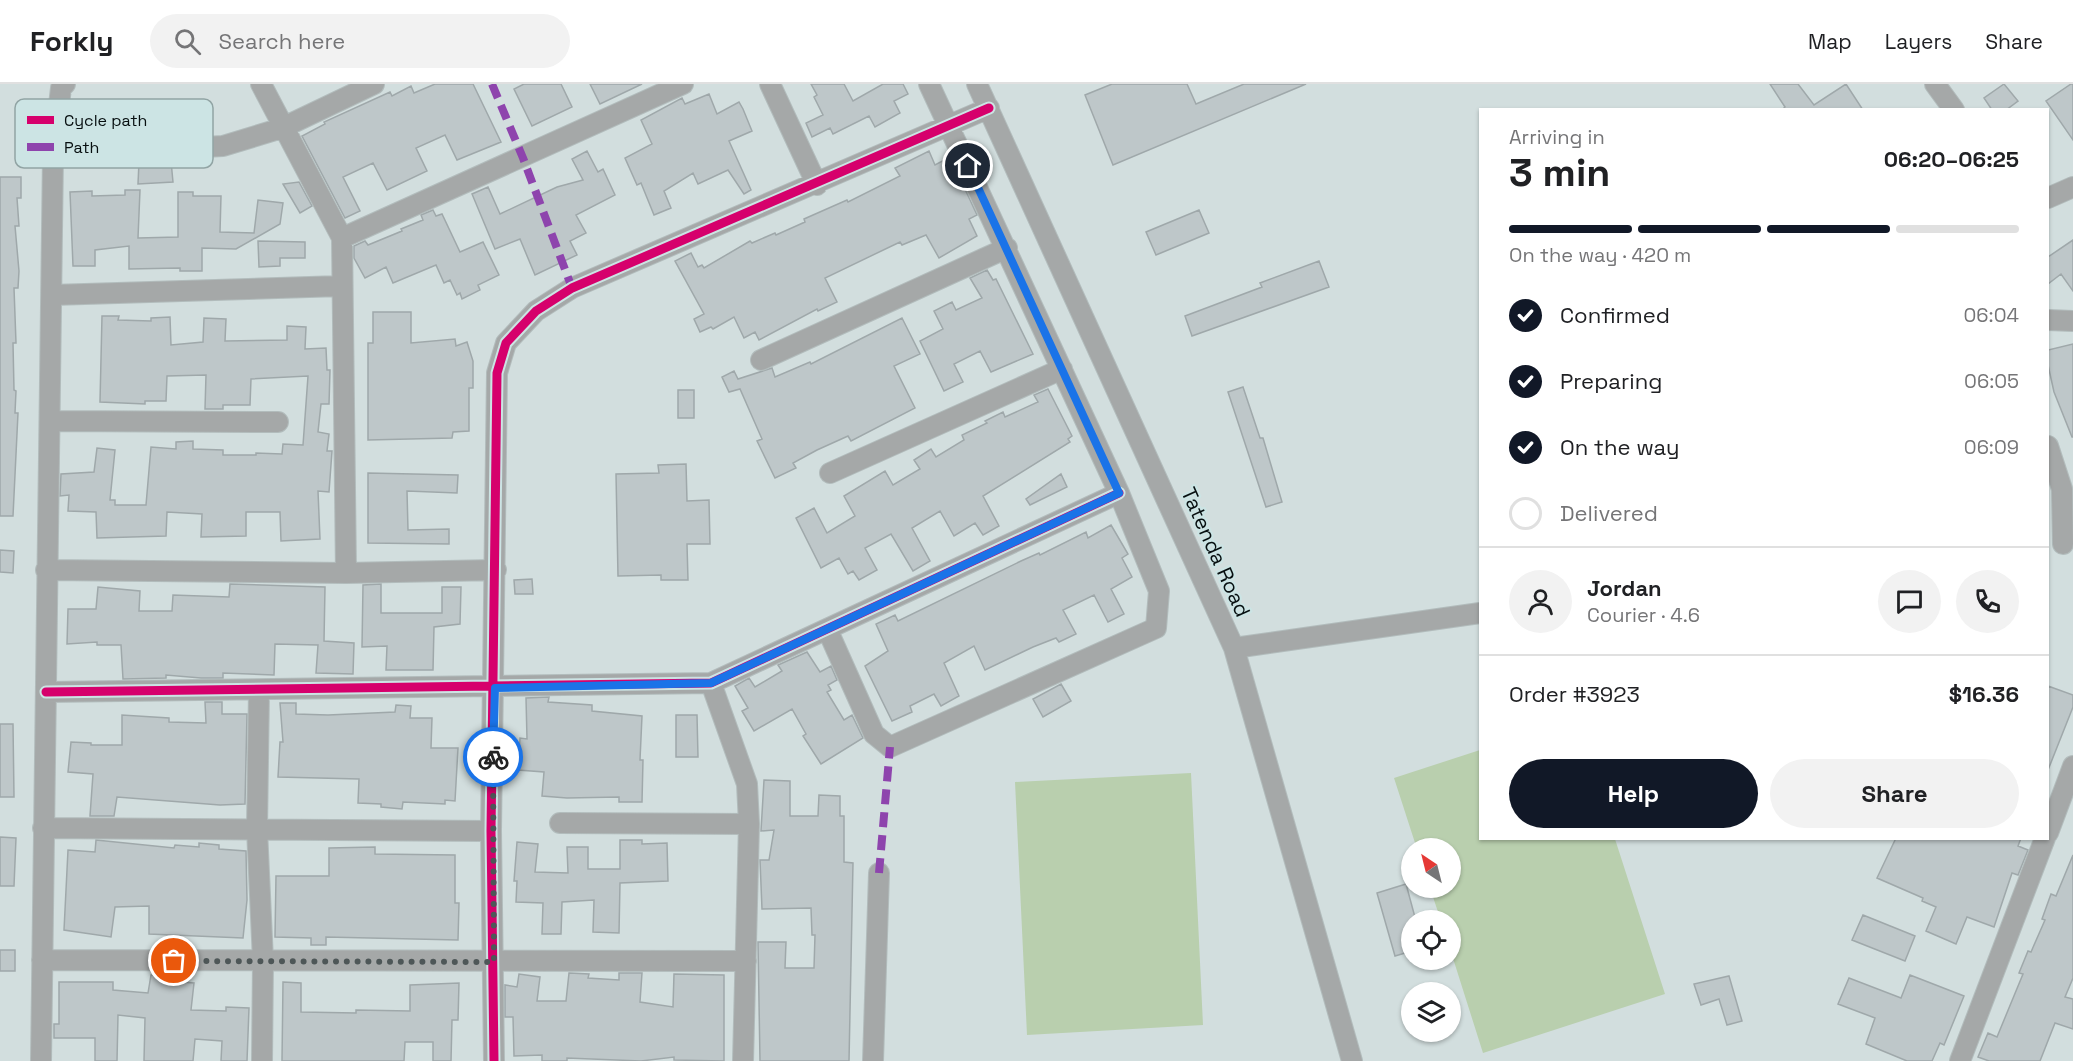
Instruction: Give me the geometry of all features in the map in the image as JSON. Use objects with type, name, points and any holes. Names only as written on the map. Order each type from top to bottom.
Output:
[{"type":"street","points":[[61,99],[64,84]]},
{"type":"street","points":[[261,84],[282,128],[342,238],[346,573]]},
{"type":"street","points":[[213,147],[223,146],[282,128],[374,84]]},
{"type":"street","points":[[342,238],[683,84]]},
{"type":"street","points":[[770,84],[817,184]]},
{"type":"street","points":[[828,630],[874,734],[890,747],[1156,628],[1159,591],[1119,493],[929,84]]},
{"type":"street","name":"Tatenda Road","points":[[977,84],[1234,648],[1352,1061]]},
{"type":"street","points":[[1935,84],[1953,108]]},
{"type":"street","points":[[494,1061],[491,831],[495,688],[497,373],[506,343],[536,311],[572,288],[989,108]]},
{"type":"street","points":[[40,1061],[53,168]]},
{"type":"street","points":[[2049,198],[2073,187]]},
{"type":"street","points":[[761,360],[1007,248]]},
{"type":"street","points":[[52,295],[341,286]]},
{"type":"street","points":[[2049,320],[2073,321]]},
{"type":"street","points":[[830,473],[1062,369]]},
{"type":"street","points":[[50,421],[278,422]]},
{"type":"street","points":[[2049,449],[2062,489],[2061,545]]},
{"type":"street","points":[[46,692],[495,688],[711,683],[1119,493]]},
{"type":"street","points":[[46,570],[346,573],[496,570]]},
{"type":"street","points":[[1234,648],[1479,612]]},
{"type":"street","points":[[711,683],[747,784],[749,824],[743,1061]]},
{"type":"street","points":[[259,690],[257,829],[262,961],[262,1061]]},
{"type":"street","points":[[2049,830],[2073,766]]},
{"type":"street","points":[[560,823],[749,824]]},
{"type":"street","points":[[43,828],[491,831]]},
{"type":"street","points":[[1960,1061],[2044,840]]},
{"type":"street","points":[[873,1061],[879,873]]},
{"type":"street","points":[[42,960],[746,962]]},
{"type":"green space","points":[[1479,750],[1479,840],[1615,840],[1665,994],[1483,1053],[1457,970],[1461,970],[1461,910],[1437,910],[1433,898],[1461,898],[1461,838],[1413,838],[1394,778]]},
{"type":"green space","points":[[1191,773],[1203,1025],[1027,1035],[1015,782]]},
{"type":"building","points":[[435,84],[473,84],[501,142],[457,160],[445,135],[416,148],[427,171],[387,190],[373,163],[343,177],[360,211],[345,218],[302,136],[325,124],[324,122],[390,92],[392,96],[411,86],[414,93]]},
{"type":"building","points":[[524,84],[561,84],[572,107],[532,126],[514,89]]},
{"type":"building","points":[[590,84],[642,84],[600,104]]},
{"type":"building","points":[[811,84],[844,84],[853,101],[883,84],[903,84],[908,94],[894,101],[900,113],[875,127],[869,116],[833,134],[830,128],[812,137],[806,123],[823,115],[814,97],[817,95]]},
{"type":"building","points":[[1112,84],[1187,84],[1196,104],[1244,84],[1306,84],[1113,165],[1085,95]]},
{"type":"building","points":[[1770,84],[1798,84],[1814,105],[1846,84],[1862,108],[1784,108]]},
{"type":"building","points":[[2004,84],[2018,101],[2009,108],[1991,108],[1984,98]]},
{"type":"building","points":[[2073,84],[2073,140],[2046,101]]},
{"type":"building","points":[[709,94],[717,114],[739,102],[743,109],[752,131],[729,141],[751,190],[744,194],[728,170],[698,184],[693,173],[664,191],[671,208],[654,215],[641,183],[637,185],[625,158],[652,144],[641,120],[682,98],[685,104]]},
{"type":"building","points":[[587,151],[598,172],[603,169],[615,195],[576,215],[586,233],[570,241],[577,255],[535,275],[520,239],[495,249],[472,194],[488,187],[500,214],[557,187],[583,180],[572,159]]},
{"type":"building","points":[[929,151],[935,165],[950,157],[977,215],[969,219],[977,236],[939,258],[926,235],[902,245],[900,242],[825,278],[837,302],[818,311],[817,309],[759,340],[755,332],[744,338],[734,317],[713,329],[711,327],[700,332],[694,319],[704,314],[675,261],[691,253],[698,267],[702,265],[704,268],[750,241],[752,243],[775,233],[776,235],[805,222],[804,219],[847,200],[848,202],[900,176],[895,168]]},
{"type":"building","points":[[139,168],[172,168],[173,182],[138,184]]},
{"type":"building","points":[[0,177],[21,177],[21,198],[17,198],[19,226],[15,226],[19,271],[18,288],[14,288],[16,343],[13,343],[14,390],[16,391],[15,413],[18,413],[13,516],[0,516]]},
{"type":"building","points":[[299,182],[312,206],[300,213],[283,184]]},
{"type":"building","points":[[125,190],[140,190],[138,238],[178,237],[178,192],[193,192],[193,196],[221,196],[220,232],[254,233],[258,200],[283,203],[280,224],[236,249],[202,248],[202,271],[180,271],[180,268],[129,269],[129,246],[95,250],[95,266],[73,266],[70,192],[92,191],[92,196],[125,195]]},
{"type":"building","points":[[433,210],[436,216],[442,214],[460,252],[483,242],[499,275],[478,285],[480,290],[462,299],[460,293],[457,295],[450,280],[444,283],[436,265],[393,283],[386,267],[365,278],[354,258],[354,246],[365,241],[368,245],[402,231],[401,229],[423,220],[421,215]]},
{"type":"building","points":[[1199,210],[1209,233],[1156,255],[1146,232]]},
{"type":"building","points":[[2073,240],[2073,291],[2061,274],[2049,283],[2049,256]]},
{"type":"building","points":[[258,241],[305,242],[305,258],[280,258],[280,266],[259,267]]},
{"type":"building","points":[[1319,261],[1329,287],[1192,336],[1185,316],[1262,287],[1260,283]]},
{"type":"building","points":[[987,270],[993,280],[996,279],[1033,354],[991,372],[980,351],[954,364],[963,382],[944,391],[920,341],[943,329],[934,311],[952,302],[956,310],[982,298],[970,278]]},
{"type":"building","points":[[373,312],[411,312],[411,343],[455,339],[456,346],[467,342],[473,361],[473,388],[469,388],[469,431],[453,432],[452,438],[368,440],[368,343],[373,343]]},
{"type":"building","points":[[102,316],[119,316],[118,320],[151,321],[151,318],[170,317],[171,345],[203,342],[204,318],[226,319],[225,341],[287,340],[287,326],[306,327],[305,349],[326,348],[327,370],[330,370],[329,404],[321,404],[318,432],[329,434],[327,451],[332,451],[329,492],[318,491],[320,539],[281,541],[280,512],[246,512],[246,536],[201,537],[202,514],[167,512],[166,536],[97,538],[96,512],[68,511],[69,495],[60,496],[61,474],[94,472],[97,448],[115,450],[110,500],[115,500],[115,505],[146,505],[151,447],[176,449],[176,442],[193,441],[193,449],[223,450],[223,455],[256,455],[256,453],[282,454],[283,444],[303,445],[308,376],[251,379],[250,405],[223,405],[223,409],[205,409],[206,375],[167,376],[166,401],[145,401],[145,404],[100,402]]},
{"type":"building","points":[[902,318],[920,354],[894,366],[915,408],[851,441],[848,436],[817,450],[793,463],[796,468],[775,478],[757,441],[762,439],[740,389],[729,392],[722,377],[734,371],[738,379],[772,368],[775,377],[810,362],[811,364]]},
{"type":"building","points":[[2073,344],[2073,437],[2054,392],[2049,370],[2049,350]]},
{"type":"building","points":[[1243,387],[1260,438],[1263,438],[1282,502],[1266,507],[1228,392]]},
{"type":"building","points":[[1048,389],[1072,436],[1068,439],[1070,442],[983,496],[999,526],[983,535],[975,523],[954,536],[940,511],[912,528],[930,561],[913,571],[891,534],[865,548],[877,570],[859,580],[853,571],[848,574],[839,558],[821,568],[796,518],[814,508],[827,533],[855,516],[844,496],[885,471],[893,485],[920,469],[914,460],[931,449],[936,457],[964,440],[962,435],[987,423],[985,421],[1003,412],[1005,417],[1038,402],[1034,395]]},
{"type":"building","points":[[678,390],[694,390],[694,418],[678,418]]},
{"type":"building","points":[[686,464],[687,501],[709,500],[710,544],[687,544],[688,580],[661,580],[661,575],[618,576],[616,474],[659,473],[658,465]]},
{"type":"building","points":[[368,473],[458,475],[457,493],[407,491],[408,530],[449,529],[449,544],[368,543]]},
{"type":"building","points":[[1061,474],[1067,487],[1030,505],[1026,499]]},
{"type":"building","points":[[1111,525],[1128,554],[1122,558],[1132,577],[1111,589],[1124,614],[1108,622],[1094,595],[1063,610],[1076,634],[1059,642],[1056,638],[1033,647],[985,670],[974,646],[944,663],[959,696],[941,706],[934,694],[910,706],[912,712],[892,721],[865,666],[888,651],[876,624],[895,615],[898,621],[1021,561],[1039,553],[1040,555],[1086,532],[1088,538]]},
{"type":"building","points":[[0,550],[14,551],[13,573],[0,572]]},
{"type":"building","points":[[532,579],[533,594],[515,594],[514,580]]},
{"type":"building","points":[[230,584],[325,587],[324,641],[354,643],[353,674],[316,673],[318,645],[275,644],[274,675],[223,673],[223,678],[166,675],[166,678],[123,679],[121,645],[97,645],[97,642],[67,644],[68,609],[96,609],[98,587],[140,591],[139,611],[172,611],[173,595],[229,597]]},
{"type":"building","points":[[381,584],[381,613],[442,613],[442,587],[461,587],[460,624],[434,627],[433,670],[386,670],[387,646],[362,647],[363,585]]},
{"type":"building","points":[[807,652],[820,672],[831,666],[837,680],[828,685],[831,690],[827,692],[844,720],[852,715],[863,738],[821,764],[803,736],[806,734],[792,709],[754,731],[742,711],[748,708],[735,686],[749,678],[755,687],[782,671],[778,665]]},
{"type":"building","points":[[1061,684],[1071,701],[1043,717],[1033,699]]},
{"type":"building","points":[[2049,686],[2073,695],[2073,707],[2049,767]]},
{"type":"building","points":[[549,697],[548,702],[592,705],[592,711],[642,716],[640,760],[643,760],[642,802],[619,802],[619,797],[542,796],[544,772],[518,770],[520,738],[527,739],[526,698]]},
{"type":"building","points":[[205,702],[222,702],[222,714],[247,714],[245,804],[220,805],[117,797],[114,816],[90,816],[93,774],[68,772],[71,742],[91,743],[91,745],[122,745],[122,715],[169,718],[169,722],[206,723]]},
{"type":"building","points":[[280,703],[296,703],[296,714],[328,715],[395,712],[396,705],[411,706],[410,718],[432,718],[431,748],[458,748],[455,801],[445,800],[445,804],[403,802],[402,809],[381,807],[381,804],[358,803],[359,779],[278,777],[280,742],[283,742]]},
{"type":"building","points":[[676,715],[697,715],[698,757],[676,757]]},
{"type":"building","points":[[0,724],[13,724],[14,797],[0,797]]},
{"type":"building","points":[[764,780],[790,781],[790,816],[818,816],[819,795],[840,796],[840,816],[844,816],[844,862],[853,863],[849,1061],[760,1061],[758,942],[786,942],[785,968],[814,968],[815,935],[812,935],[811,908],[762,909],[760,860],[769,860],[774,830],[761,831]]},
{"type":"building","points":[[0,837],[16,838],[14,886],[0,886]]},
{"type":"building","points":[[96,840],[174,848],[175,845],[199,847],[199,843],[219,845],[219,849],[246,851],[247,900],[243,938],[149,934],[149,906],[115,907],[111,937],[64,930],[68,850],[95,852]]},
{"type":"building","points":[[620,840],[642,840],[642,844],[667,843],[668,881],[620,883],[619,933],[593,932],[594,900],[562,902],[561,934],[542,934],[543,903],[516,902],[517,881],[514,881],[517,842],[538,844],[535,872],[568,873],[567,847],[588,847],[588,869],[620,869]]},
{"type":"building","points":[[1895,840],[2020,840],[2018,846],[2028,850],[2018,875],[2012,873],[1994,927],[1967,917],[1956,944],[1926,931],[1936,907],[1922,901],[1923,898],[1877,878]]},
{"type":"building","points":[[375,847],[375,854],[455,855],[455,903],[459,903],[458,940],[326,937],[326,945],[311,945],[311,938],[275,937],[276,876],[329,876],[329,848]]},
{"type":"building","points":[[2073,855],[2073,978],[2065,997],[2073,999],[2073,1029],[2055,1023],[2040,1061],[1989,1061],[1978,1057],[1988,1033],[1997,1037],[2023,974],[2019,973],[2028,951],[2031,952],[2045,920],[2042,919],[2051,894],[2056,896]]},
{"type":"building","points":[[1401,886],[1401,898],[1410,898],[1413,910],[1401,910],[1401,954],[1395,956],[1377,893]]},
{"type":"building","points":[[1863,915],[1915,936],[1905,961],[1852,940]]},
{"type":"building","points":[[0,950],[15,950],[15,971],[0,971]]},
{"type":"building","points":[[569,973],[589,974],[588,978],[619,980],[619,973],[642,973],[640,1002],[673,1007],[674,974],[724,975],[724,1061],[674,1060],[674,1057],[641,1061],[567,1058],[567,1061],[542,1061],[542,1055],[514,1056],[513,1017],[505,1017],[505,985],[517,987],[519,974],[540,977],[537,1001],[566,1001]]},
{"type":"building","points":[[151,975],[168,977],[167,981],[194,983],[191,1010],[226,1011],[226,1007],[249,1008],[247,1061],[221,1061],[222,1041],[195,1039],[193,1061],[144,1061],[145,1018],[118,1015],[117,1061],[95,1061],[95,1038],[54,1038],[54,1024],[59,1024],[59,982],[113,982],[113,990],[148,993]]},
{"type":"building","points":[[1910,975],[1964,996],[1944,1045],[1940,1043],[1932,1061],[1907,1061],[1866,1044],[1875,1018],[1838,1004],[1849,978],[1901,998]]},
{"type":"building","points":[[1729,976],[1742,1021],[1727,1025],[1719,999],[1701,1005],[1694,984]]},
{"type":"building","points":[[283,982],[301,983],[301,1012],[356,1013],[356,1010],[410,1011],[410,985],[459,983],[458,1020],[452,1020],[451,1061],[433,1061],[433,1042],[405,1042],[404,1061],[282,1061]]},
{"type":"marked path","points":[[492,84],[523,158],[572,288]]},
{"type":"marked path","points":[[879,873],[890,747]]},
{"type":"cycle path","points":[[494,1061],[491,831],[497,373],[506,343],[536,311],[572,288],[989,108]]},
{"type":"cycle path","points":[[46,692],[711,683],[1119,493]]},
{"type":"way so far","points":[[174,961],[494,962],[491,831],[493,757]]},
{"type":"route","points":[[493,757],[495,688],[711,683],[1119,493],[968,166]]}]
